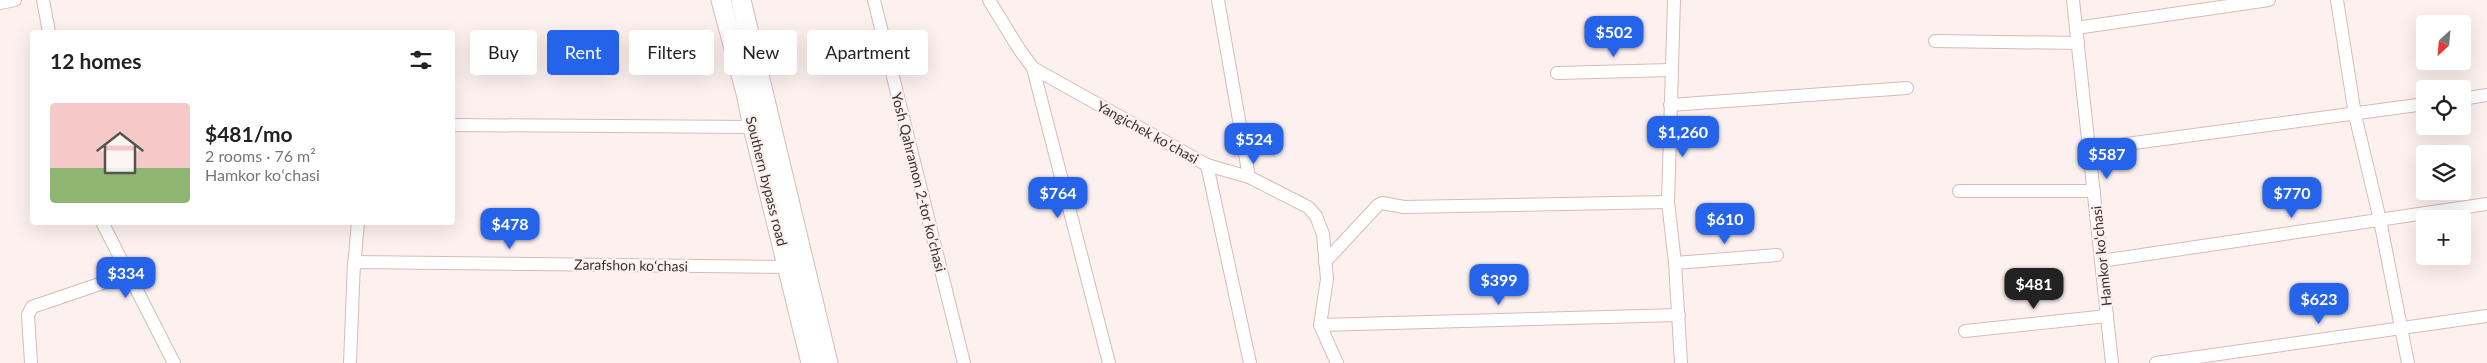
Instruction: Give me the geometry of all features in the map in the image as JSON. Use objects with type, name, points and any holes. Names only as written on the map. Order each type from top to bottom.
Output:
[{"type":"highway","name":"Southern bypass road","points":[[721,0],[746,93],[811,363]]},
{"type":"highway","name":"Southern bypass road","points":[[741,0],[828,363]]},
{"type":"street","points":[[0,3],[15,0]]},
{"type":"street","points":[[43,0],[49,30]]},
{"type":"street","name":"Yosh Qahramon 2-tor koʼchasi","points":[[874,0],[964,363]]},
{"type":"street","points":[[989,0],[1033,68],[1109,363]]},
{"type":"street","points":[[1218,0],[1249,177]]},
{"type":"street","points":[[1674,0],[1668,202],[1675,263],[1681,363]]},
{"type":"street","name":"Hamkor koʻchasi","points":[[2073,0],[2112,363]]},
{"type":"street","points":[[2076,28],[2269,0]]},
{"type":"street","points":[[2337,0],[2355,115],[2380,220],[2408,363]]},
{"type":"street","points":[[1935,41],[2078,43]]},
{"type":"street","name":"Yangichek koʻchasi","points":[[1033,68],[1207,165],[1249,177],[1308,207],[1316,216],[1323,234],[1326,279],[1320,324],[1336,363]]},
{"type":"street","points":[[1558,73],[1671,70]]},
{"type":"street","points":[[1670,105],[1907,88]]},
{"type":"street","points":[[2471,98],[2487,95]]},
{"type":"street","points":[[2089,148],[2355,115],[2416,105]]},
{"type":"street","points":[[455,125],[753,127]]},
{"type":"street","points":[[1207,165],[1250,363]]},
{"type":"street","points":[[1960,191],[2094,191]]},
{"type":"street","points":[[1325,262],[1382,203],[1404,207],[1668,202]]},
{"type":"street","points":[[2101,261],[2487,204]]},
{"type":"street","points":[[104,225],[174,363]]},
{"type":"street","points":[[350,363],[354,262],[358,225]]},
{"type":"street","points":[[1675,263],[1777,255]]},
{"type":"street","name":"Zarafshon koʻchasi","points":[[354,262],[787,267]]},
{"type":"street","points":[[31,363],[28,315],[32,307],[129,274]]},
{"type":"street","points":[[1320,324],[1679,315]]},
{"type":"street","points":[[1965,331],[2107,316]]},
{"type":"street","points":[[2156,363],[2401,326],[2487,316]]}]
